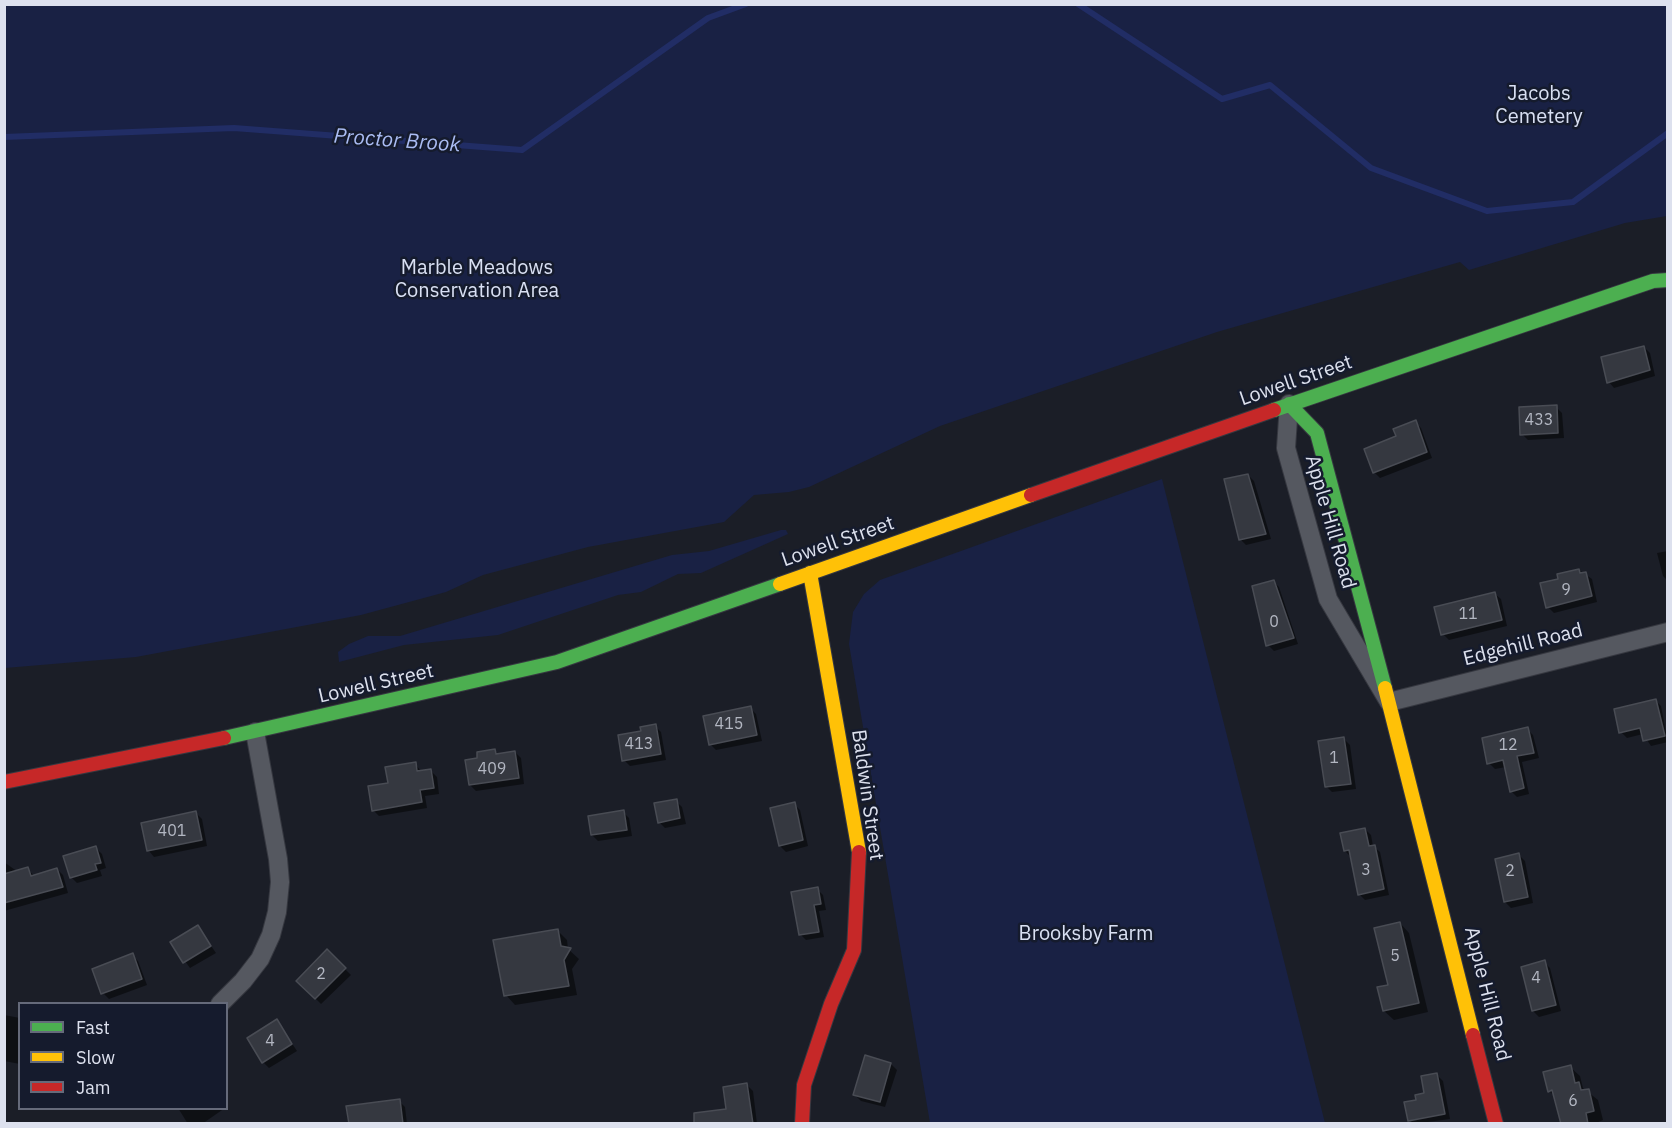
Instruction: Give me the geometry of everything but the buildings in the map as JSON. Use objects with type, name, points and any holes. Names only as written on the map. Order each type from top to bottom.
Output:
[{"type":"main road","name":"Lowell Street","points":[[4,782],[255,732],[557,662],[1453,347],[1653,281],[1668,280]]},
{"type":"main road","name":"Apple Hill Road","points":[[1289,404],[1317,434],[1389,702],[1496,1124]]},
{"type":"main road","name":"Baldwin Street","points":[[802,1124],[804,1085],[831,1004],[854,950],[859,852],[810,573]]},
{"type":"street","name":"Apple Hill Road","points":[[1289,404],[1286,448],[1328,599],[1389,702]]},
{"type":"street","name":"Edgehill Road","points":[[1389,702],[1668,632]]},
{"type":"street","points":[[221,1002],[260,959],[271,935],[277,912],[280,882],[278,859],[255,732]]},
{"type":"green space","name":"Marble Meadows Conservation Area","points":[[5,4],[1667,5],[1667,216],[1625,223],[1469,270],[1460,262],[1217,332],[940,426],[809,487],[789,492],[754,495],[724,522],[588,547],[483,575],[446,592],[361,615],[136,657],[5,668]]},
{"type":"green space","name":"Brooksby Farm","points":[[1162,479],[1325,1123],[930,1123],[849,644],[853,612],[864,594],[880,580]]},
{"type":"green space","points":[[786,530],[788,534],[701,573],[678,574],[641,592],[618,595],[498,635],[404,645],[339,662],[338,652],[349,644],[368,636],[400,636],[672,555],[709,551]]},
{"type":"waterway","name":"Proctor Brook","points":[[4,137],[234,128],[522,150],[708,18],[746,4]]},
{"type":"waterway","name":"Proctor Brook","points":[[1078,4],[1222,99],[1270,85],[1371,168],[1487,211],[1573,202],[1668,133]]},
{"type":"traffic: fast","points":[[1274,410],[1653,281],[1668,280]]},
{"type":"traffic: fast","points":[[1289,404],[1317,433],[1385,688]]},
{"type":"traffic: fast","points":[[224,738],[557,662],[780,584]]},
{"type":"traffic: slow","points":[[780,584],[1031,495]]},
{"type":"traffic: slow","points":[[810,573],[859,852]]},
{"type":"traffic: slow","points":[[1385,688],[1473,1035]]},
{"type":"traffic: jam","points":[[1031,495],[1274,410]]},
{"type":"traffic: jam","points":[[4,782],[224,738]]},
{"type":"traffic: jam","points":[[802,1124],[804,1085],[831,1004],[854,950],[859,852]]},
{"type":"traffic: jam","points":[[1473,1035],[1496,1124]]},
{"type":"park label","name":"Jacobs Cemetery","points":[[1539,106]]}]
